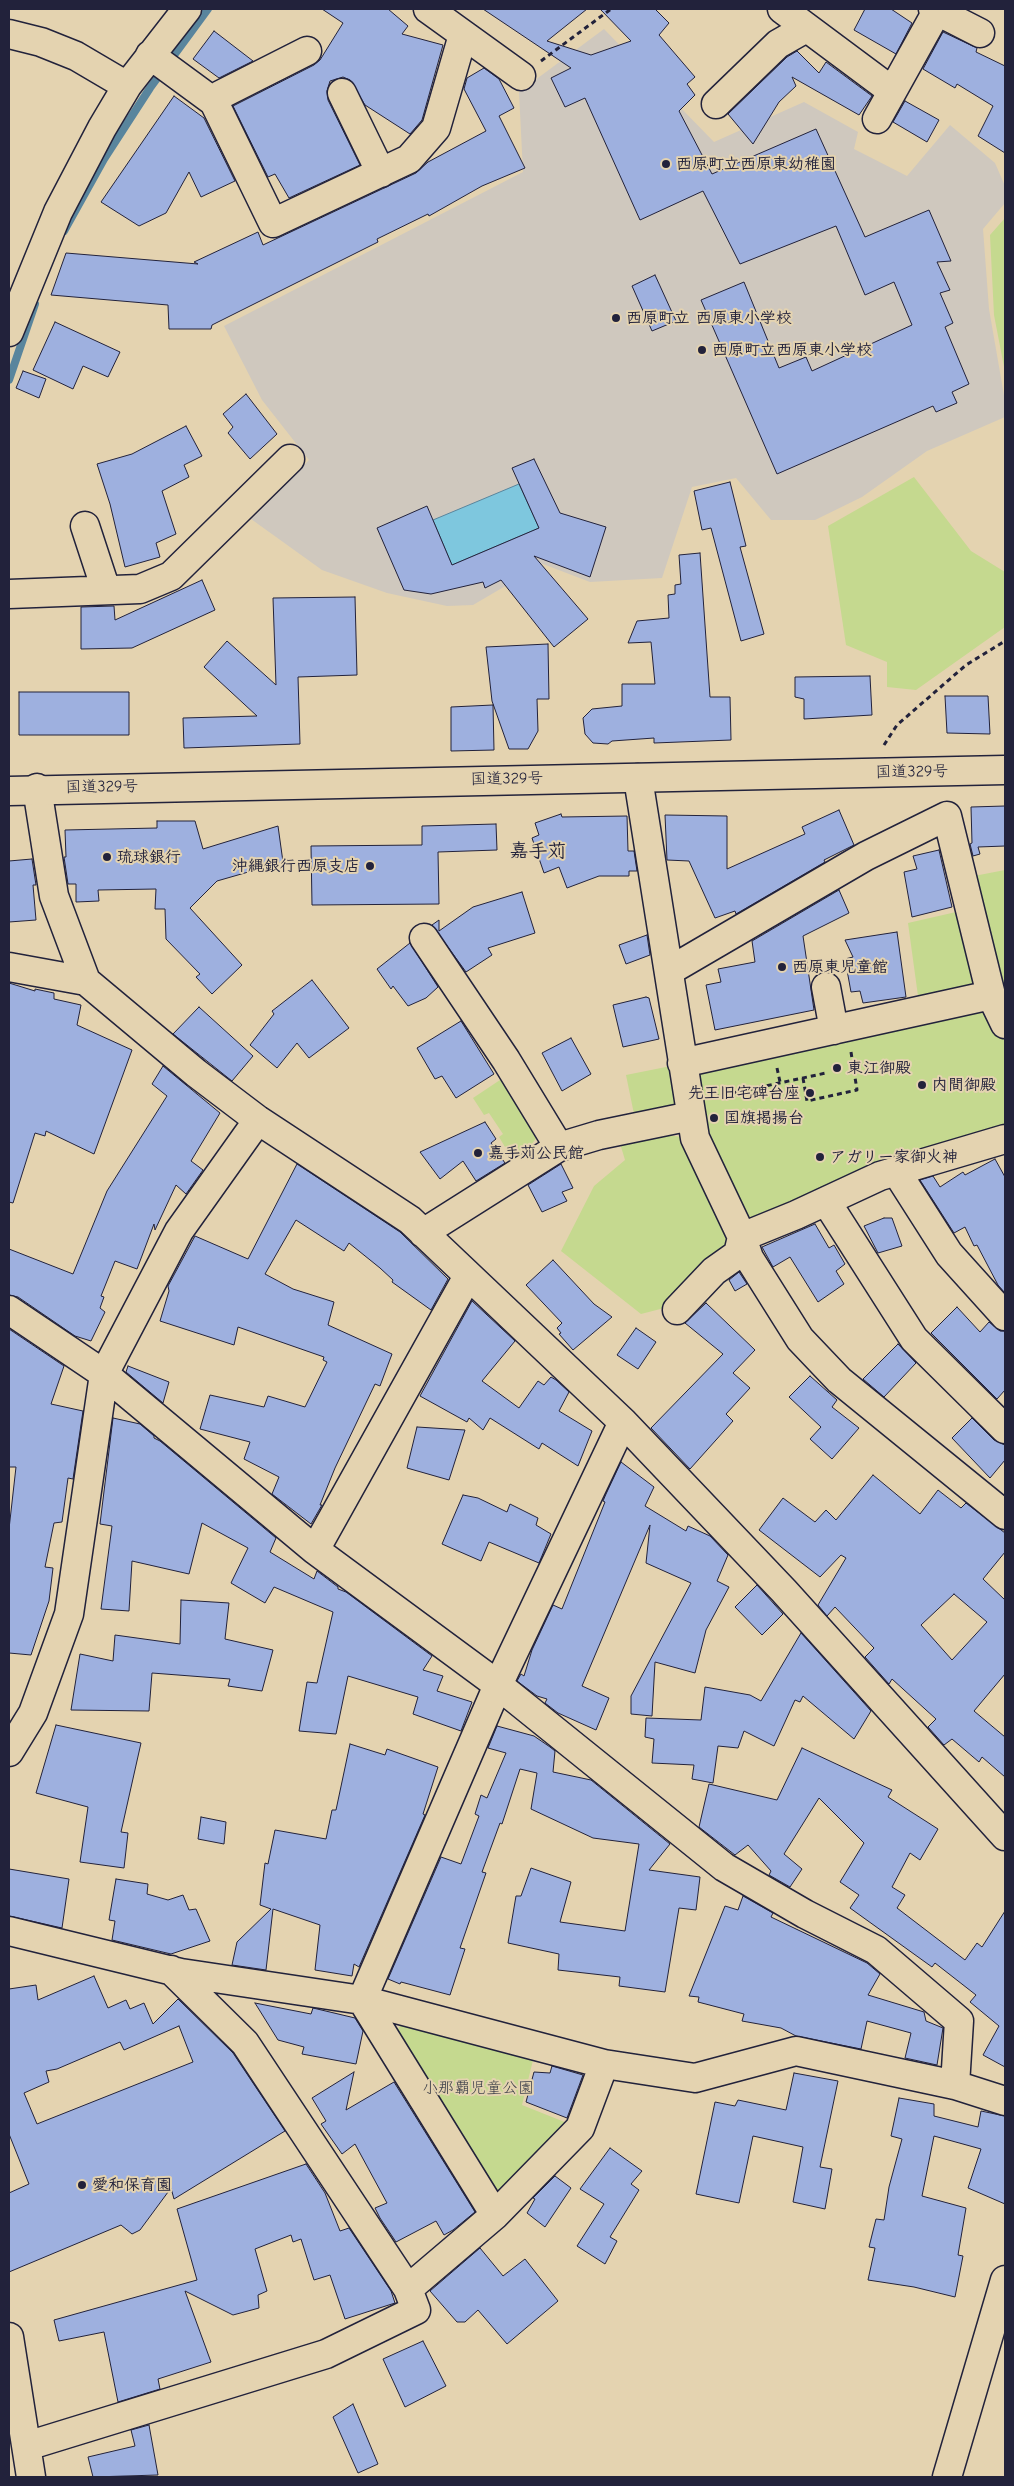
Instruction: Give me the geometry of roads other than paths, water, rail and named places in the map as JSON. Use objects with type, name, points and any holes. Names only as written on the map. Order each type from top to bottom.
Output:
[{"type":"main road","points":[[9,332],[58,212],[127,86],[188,9]]},
{"type":"main road","points":[[428,9],[521,76]]},
{"type":"main road","points":[[782,9],[892,91]]},
{"type":"main road","points":[[877,119],[935,10],[980,33]]},
{"type":"main road","points":[[716,104],[778,44],[806,28]]},
{"type":"main road","points":[[9,34],[42,42],[76,56],[127,86]]},
{"type":"main road","points":[[151,56],[214,102],[274,223],[410,159],[436,128],[463,35]]},
{"type":"main road","points":[[214,102],[220,95],[307,51]]},
{"type":"main road","points":[[342,93],[381,173]]},
{"type":"main road","points":[[9,594],[140,589],[171,576],[290,459]]},
{"type":"main road","points":[[85,526],[106,590]]},
{"type":"main road","name":"国道329号","points":[[17,788],[1005,770]]},
{"type":"main road","points":[[638,778],[695,1138],[750,1258],[800,1339],[839,1380],[1005,1515]]},
{"type":"main road","points":[[17,788],[54,896],[86,980],[196,1074],[258,1120],[410,1220],[623,1422],[784,1591],[1005,1836]]},
{"type":"main road","points":[[669,971],[866,856],[948,816],[991,995],[1005,1024]]},
{"type":"main road","points":[[424,938],[506,1060],[559,1147]]},
{"type":"main road","points":[[9,967],[86,980]]},
{"type":"main road","points":[[826,987],[839,1040]]},
{"type":"main road","points":[[682,1063],[839,1040],[991,995]]},
{"type":"main road","points":[[423,1233],[559,1147],[690,1109]]},
{"type":"main road","points":[[9,1752],[33,1713],[69,1614],[104,1374],[179,1231],[258,1120]]},
{"type":"main road","points":[[742,1237],[896,1171],[1004,1141]]},
{"type":"main road","points":[[896,1171],[949,1254],[1005,1316]]},
{"type":"main road","points":[[826,1201],[914,1339],[1005,1429]]},
{"type":"main road","points":[[677,1310],[714,1271],[738,1254],[742,1237]]},
{"type":"main road","points":[[315,1550],[468,1276]]},
{"type":"main road","points":[[9,1310],[104,1374],[315,1550],[498,1684],[724,1867],[805,1914],[876,1950],[958,2021],[956,2085]]},
{"type":"main road","points":[[362,2000],[498,1684],[623,1422]]},
{"type":"main road","points":[[9,1931],[171,1970],[362,2000],[604,2064],[695,2078],[796,2051],[956,2085],[1005,2101]]},
{"type":"main road","points":[[27,2446],[326,2354],[416,2310],[408,2289],[245,2043],[171,1970]]},
{"type":"main road","points":[[362,2000],[495,2215]]},
{"type":"main road","points":[[408,2289],[495,2215],[580,2128],[604,2064]]},
{"type":"main road","points":[[947,2477],[1005,2280]]},
{"type":"main road","points":[[9,2337],[27,2446],[30,2477]]},
{"type":"water","points":[[519,484],[539,528],[452,565],[433,520]]},
{"type":"waterway","points":[[64,231],[104,159],[150,88],[208,9]]},
{"type":"waterway","points":[[9,380],[35,304]]},
{"type":"place","name":"西原町立西原東幼稚園","points":[[666,164]]},
{"type":"place","name":"西原町立 西原東小学校","points":[[616,318]]},
{"type":"place","name":"西原町立西原東小学校","points":[[702,350]]},
{"type":"place","name":"琉球銀行","points":[[107,857]]},
{"type":"place","name":"沖縄銀行西原支店","points":[[370,866]]},
{"type":"place","name":"西原東児童館","points":[[782,967]]},
{"type":"place","name":"東江御殿","points":[[837,1068]]},
{"type":"place","name":"内間御殿","points":[[922,1085]]},
{"type":"place","name":"先王旧宅碑台座","points":[[810,1093]]},
{"type":"place","name":"国旗掲揚台","points":[[714,1118]]},
{"type":"place","name":"嘉手苅公民館","points":[[478,1153]]},
{"type":"place","name":"アガリー家御火神","points":[[820,1157]]},
{"type":"place","name":"愛和保育園","points":[[82,2185]]},
{"type":"district","name":"嘉手苅","points":[[538,852]]},
{"type":"park label","name":"小那覇児童公園","points":[[478,2088]]}]
